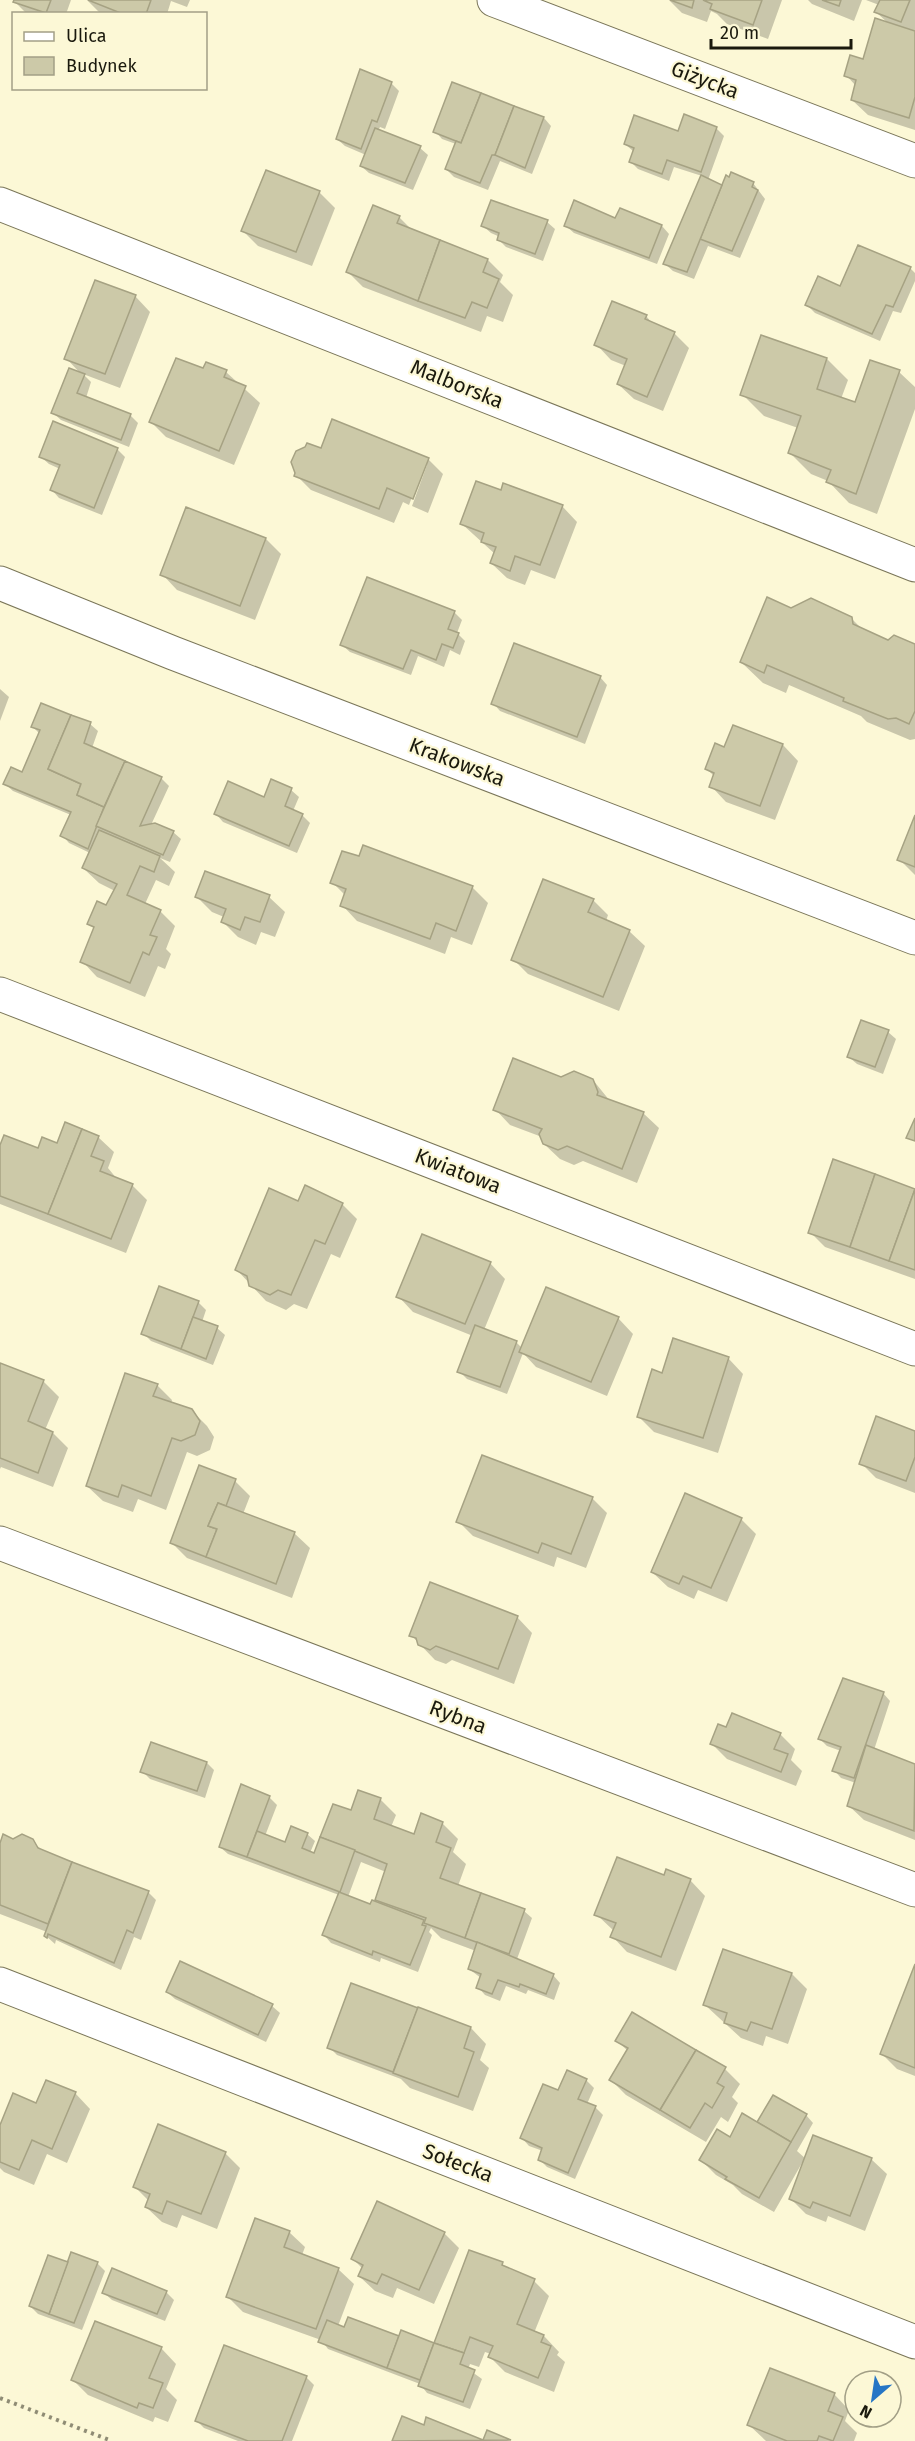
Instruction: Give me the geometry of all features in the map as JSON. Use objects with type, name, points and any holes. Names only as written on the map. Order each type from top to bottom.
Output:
[{"type":"street","name":"Giżycka","points":[[494,0],[915,161]]},
{"type":"street","name":"Malborska","points":[[0,204],[915,565]]},
{"type":"street","name":"Krakowska","points":[[0,583],[173,653],[915,938]]},
{"type":"street","name":"Kwiatowa","points":[[0,994],[915,1348]]},
{"type":"street","name":"Rybna","points":[[0,1543],[915,1890]]},
{"type":"street","name":"Sołecka","points":[[0,1984],[915,2342]]},
{"type":"path","points":[[0,2398],[112,2441]]},
{"type":"building","points":[[14,0],[51,0],[46,12],[13,2]]},
{"type":"building","points":[[88,0],[151,0],[147,12],[118,12]]},
{"type":"building","points":[[670,0],[694,0],[692,8]]},
{"type":"building","points":[[703,0],[762,0],[753,25],[710,9],[712,4]]},
{"type":"building","points":[[822,0],[841,0],[839,6]]},
{"type":"building","points":[[880,0],[910,0],[901,22],[874,12]]},
{"type":"building","points":[[875,18],[915,31],[915,97],[909,118],[851,100],[856,80],[844,76],[850,55],[863,59]]},
{"type":"building","points":[[360,69],[392,82],[377,122],[372,120],[361,149],[336,139]]},
{"type":"building","points":[[452,82],[481,93],[461,143],[433,132]]},
{"type":"building","points":[[481,93],[514,106],[495,155],[492,155],[480,183],[445,169],[456,141],[461,143]]},
{"type":"building","points":[[514,106],[544,117],[525,168],[495,155]]},
{"type":"building","points":[[684,114],[717,127],[701,172],[667,160],[662,174],[629,162],[634,148],[624,144],[634,115],[678,131]]},
{"type":"building","points":[[375,128],[421,146],[405,183],[360,166]]},
{"type":"building","points":[[266,170],[320,191],[296,252],[241,231]]},
{"type":"building","points":[[731,172],[754,182],[752,187],[758,190],[732,251],[700,239],[726,175],[729,177]]},
{"type":"building","points":[[701,175],[722,185],[687,272],[663,264]]},
{"type":"building","points":[[491,200],[548,220],[535,254],[497,240],[499,233],[481,226]]},
{"type":"building","points":[[574,200],[615,218],[620,208],[662,225],[649,258],[564,226]]},
{"type":"building","points":[[373,205],[400,216],[397,223],[440,240],[418,301],[346,272]]},
{"type":"building","points":[[440,240],[488,259],[483,272],[499,279],[487,308],[472,302],[465,318],[418,301]]},
{"type":"building","points":[[858,245],[911,267],[893,307],[886,305],[872,334],[805,305],[818,276],[840,286]]},
{"type":"building","points":[[95,280],[136,295],[105,374],[64,359]]},
{"type":"building","points":[[612,301],[647,315],[645,319],[675,332],[647,397],[617,384],[627,359],[594,345]]},
{"type":"building","points":[[761,335],[827,358],[817,389],[855,402],[870,360],[900,370],[856,494],[826,482],[831,470],[788,453],[801,416],[740,395]]},
{"type":"building","points":[[176,358],[203,368],[206,362],[227,370],[224,377],[246,386],[219,451],[149,422]]},
{"type":"building","points":[[69,368],[85,374],[77,393],[131,414],[121,440],[51,413]]},
{"type":"building","points":[[332,419],[429,458],[413,499],[387,488],[379,509],[294,476],[291,462],[296,451],[305,447],[307,443],[321,448]]},
{"type":"building","points":[[53,421],[118,448],[94,508],[50,490],[60,465],[39,457]]},
{"type":"building","points":[[476,481],[501,490],[503,483],[563,505],[540,565],[515,556],[510,571],[490,563],[496,547],[481,542],[484,533],[460,524]]},
{"type":"building","points":[[186,507],[266,538],[240,606],[160,575]]},
{"type":"building","points":[[367,577],[455,611],[448,629],[459,633],[453,648],[442,644],[436,660],[411,650],[403,669],[340,645]]},
{"type":"building","points":[[767,597],[791,608],[811,598],[852,617],[853,624],[888,640],[894,635],[915,644],[915,711],[909,724],[896,718],[888,719],[843,701],[844,698],[767,665],[764,673],[740,662]]},
{"type":"building","points":[[514,643],[601,676],[577,737],[491,704]]},
{"type":"building","points":[[41,703],[71,715],[48,769],[81,784],[77,795],[104,807],[88,849],[60,836],[71,812],[3,784],[11,767],[22,772],[40,730],[31,727]]},
{"type":"building","points":[[71,715],[91,722],[84,743],[125,761],[104,807],[77,795],[81,784],[48,769]]},
{"type":"building","points":[[733,725],[783,744],[760,806],[709,787],[714,773],[705,769],[715,743],[724,747]]},
{"type":"building","points":[[125,761],[162,777],[140,826],[155,823],[174,831],[163,855],[96,826]]},
{"type":"building","points":[[271,779],[292,788],[285,806],[303,814],[289,846],[214,814],[228,781],[264,797]]},
{"type":"building","points":[[915,815],[915,867],[897,860]]},
{"type":"building","points":[[99,830],[160,856],[154,872],[140,866],[127,895],[161,910],[150,935],[157,937],[149,955],[143,952],[130,983],[80,962],[94,927],[87,924],[97,901],[106,905],[117,884],[82,868]]},
{"type":"building","points":[[363,845],[473,886],[456,931],[436,923],[430,939],[340,906],[346,889],[330,883],[342,851],[359,856]]},
{"type":"building","points":[[205,871],[270,895],[260,922],[245,917],[240,930],[221,922],[226,909],[195,897]]},
{"type":"building","points":[[543,879],[594,899],[588,912],[630,930],[603,997],[511,960]]},
{"type":"building","points":[[861,1020],[889,1030],[875,1067],[847,1057]]},
{"type":"building","points":[[513,1058],[561,1077],[574,1071],[593,1079],[597,1095],[644,1112],[622,1169],[567,1146],[558,1150],[543,1144],[539,1134],[542,1129],[493,1110]]},
{"type":"building","points":[[915,1118],[915,1141],[906,1138]]},
{"type":"building","points":[[65,1122],[82,1129],[48,1214],[0,1196],[0,1145],[4,1135],[38,1148],[42,1137],[57,1143]]},
{"type":"building","points":[[82,1129],[99,1136],[91,1156],[104,1161],[100,1171],[133,1184],[111,1239],[48,1214]]},
{"type":"building","points":[[833,1159],[875,1174],[850,1247],[808,1233]]},
{"type":"building","points":[[875,1174],[915,1189],[889,1261],[850,1247]]},
{"type":"building","points":[[305,1185],[343,1203],[325,1244],[315,1240],[291,1295],[278,1290],[270,1295],[249,1286],[247,1276],[235,1270],[269,1188],[298,1201]]},
{"type":"building","points":[[915,1189],[915,1270],[889,1261]]},
{"type":"building","points":[[422,1234],[491,1262],[465,1324],[396,1297]]},
{"type":"building","points":[[159,1286],[199,1301],[181,1349],[141,1334]]},
{"type":"building","points":[[546,1287],[619,1317],[591,1382],[519,1352]]},
{"type":"building","points":[[193,1317],[218,1326],[206,1359],[181,1349]]},
{"type":"building","points":[[475,1325],[517,1341],[500,1387],[457,1372]]},
{"type":"building","points":[[673,1338],[729,1357],[703,1438],[637,1417],[652,1369],[662,1373]]},
{"type":"building","points":[[0,1363],[44,1380],[28,1421],[53,1432],[38,1473],[0,1458]]},
{"type":"building","points":[[125,1373],[158,1384],[153,1396],[192,1409],[200,1421],[195,1435],[181,1441],[172,1438],[151,1496],[122,1485],[118,1497],[86,1486]]},
{"type":"building","points":[[876,1416],[915,1431],[915,1457],[906,1481],[859,1464]]},
{"type":"building","points":[[482,1455],[593,1497],[571,1554],[542,1543],[538,1553],[456,1522]]},
{"type":"building","points":[[199,1465],[236,1479],[226,1506],[218,1503],[208,1526],[217,1529],[206,1557],[170,1543]]},
{"type":"building","points":[[685,1493],[742,1518],[711,1588],[683,1576],[679,1584],[651,1572]]},
{"type":"building","points":[[218,1503],[295,1532],[276,1584],[206,1557],[217,1529],[208,1526]]},
{"type":"building","points":[[430,1582],[518,1616],[498,1669],[436,1646],[430,1650],[418,1645],[416,1638],[409,1636]]},
{"type":"building","points":[[843,1678],[884,1692],[854,1778],[832,1771],[841,1747],[818,1739]]},
{"type":"building","points":[[732,1713],[781,1733],[774,1749],[788,1754],[781,1772],[710,1744],[718,1724],[726,1727]]},
{"type":"building","points":[[151,1742],[207,1762],[197,1791],[140,1772]]},
{"type":"building","points":[[866,1745],[915,1764],[914,1831],[847,1806]]},
{"type":"building","points":[[241,1784],[270,1796],[247,1857],[219,1847]]},
{"type":"building","points":[[358,1790],[381,1798],[374,1819],[414,1834],[421,1813],[443,1822],[436,1842],[451,1848],[440,1878],[481,1893],[465,1938],[424,1923],[426,1918],[375,1900],[387,1864],[320,1837],[333,1804],[351,1810]]},
{"type":"building","points":[[291,1826],[308,1833],[302,1848],[314,1853],[320,1837],[355,1850],[340,1892],[247,1857],[257,1831],[285,1842]]},
{"type":"building","points":[[3,1834],[13,1839],[22,1834],[33,1839],[38,1848],[72,1862],[48,1924],[0,1905],[0,1843]]},
{"type":"building","points":[[617,1857],[664,1875],[666,1869],[691,1879],[661,1957],[610,1937],[616,1923],[594,1915]]},
{"type":"building","points":[[72,1862],[149,1891],[133,1933],[127,1930],[114,1963],[48,1934],[47,1938],[44,1936]]},
{"type":"building","points":[[339,1892],[370,1904],[372,1900],[424,1920],[422,1925],[426,1926],[410,1965],[373,1951],[372,1955],[322,1935]]},
{"type":"building","points":[[481,1893],[525,1909],[509,1954],[465,1938]]},
{"type":"building","points":[[477,1942],[554,1974],[546,1994],[520,1984],[519,1987],[498,1980],[492,1994],[476,1988],[481,1974],[468,1969]]},
{"type":"building","points":[[723,1949],[792,1973],[772,2029],[751,2022],[747,2031],[724,2023],[727,2013],[703,2005]]},
{"type":"building","points":[[180,1961],[273,2004],[258,2035],[166,1992]]},
{"type":"building","points":[[915,1964],[915,2068],[880,2054]]},
{"type":"building","points":[[351,1983],[418,2008],[393,2072],[327,2048]]},
{"type":"building","points":[[418,2007],[471,2027],[464,2048],[474,2052],[458,2097],[393,2073]]},
{"type":"building","points":[[632,2012],[696,2050],[660,2110],[609,2080],[628,2048],[615,2041]]},
{"type":"building","points":[[696,2050],[726,2067],[717,2083],[724,2087],[712,2108],[705,2103],[690,2128],[660,2110]]},
{"type":"building","points":[[567,2070],[587,2079],[578,2099],[596,2106],[568,2173],[538,2160],[542,2148],[520,2138],[543,2084],[558,2090]]},
{"type":"building","points":[[46,2080],[76,2092],[52,2149],[32,2140],[19,2170],[0,2162],[0,2125],[13,2093],[36,2103]]},
{"type":"building","points":[[773,2095],[807,2114],[791,2142],[757,2122]]},
{"type":"building","points":[[742,2113],[791,2142],[759,2198],[725,2179],[727,2177],[699,2160],[717,2129],[730,2137]]},
{"type":"building","points":[[158,2124],[226,2152],[201,2214],[167,2201],[162,2214],[145,2207],[150,2194],[133,2187]]},
{"type":"building","points":[[813,2135],[872,2158],[850,2216],[813,2202],[810,2208],[789,2199]]},
{"type":"building","points":[[377,2201],[445,2232],[419,2290],[382,2274],[377,2284],[358,2276],[363,2265],[351,2259]]},
{"type":"building","points":[[255,2218],[290,2231],[284,2247],[339,2268],[316,2329],[226,2297]]},
{"type":"building","points":[[469,2250],[503,2262],[502,2265],[535,2279],[517,2324],[544,2335],[541,2342],[551,2346],[538,2378],[488,2357],[493,2346],[470,2337],[464,2353],[434,2343]]},
{"type":"building","points":[[71,2252],[98,2262],[74,2323],[49,2314]]},
{"type":"building","points":[[48,2255],[68,2262],[49,2314],[29,2306]]},
{"type":"building","points":[[112,2268],[167,2291],[157,2314],[102,2293]]},
{"type":"building","points":[[348,2317],[399,2336],[387,2368],[318,2342],[327,2320],[344,2327]]},
{"type":"building","points":[[95,2321],[162,2347],[149,2378],[163,2383],[153,2408],[139,2403],[137,2408],[71,2380]]},
{"type":"building","points":[[401,2330],[434,2343],[420,2380],[387,2368]]},
{"type":"building","points":[[434,2343],[464,2353],[460,2364],[475,2370],[463,2402],[418,2386]]},
{"type":"building","points":[[224,2345],[307,2376],[282,2441],[248,2441],[195,2421]]},
{"type":"building","points":[[770,2368],[835,2393],[828,2411],[843,2417],[833,2441],[819,2436],[817,2441],[787,2441],[747,2425]]},
{"type":"building","points":[[402,2416],[424,2425],[426,2417],[483,2440],[487,2430],[511,2440],[392,2441]]}]
